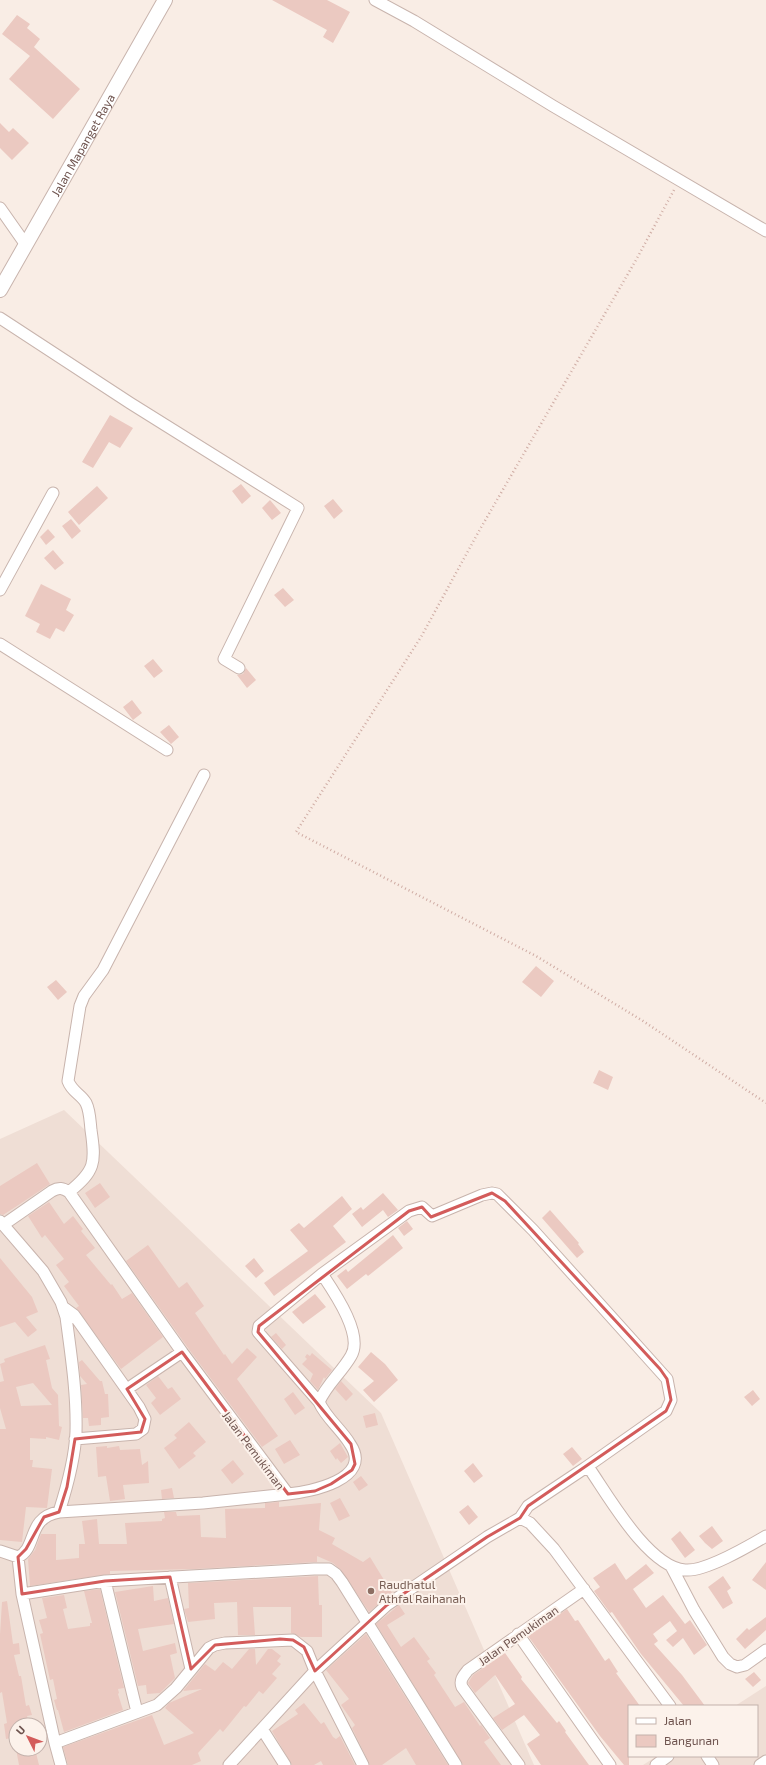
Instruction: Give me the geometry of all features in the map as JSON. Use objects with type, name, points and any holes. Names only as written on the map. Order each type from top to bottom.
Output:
[{"type":"street","name":"Jalan Mapanget Raya","points":[[0,290],[165,0]]},
{"type":"street","points":[[378,1],[766,231]]},
{"type":"street","points":[[0,208],[26,245]]},
{"type":"street","points":[[0,318],[130,403],[298,508],[224,659],[239,668]]},
{"type":"street","points":[[0,590],[53,493]]},
{"type":"street","points":[[0,644],[167,750]]},
{"type":"street","points":[[59,1512],[67,1487],[75,1440],[76,1408],[66,1316],[63,1307],[42,1272],[1,1223],[57,1188],[62,1188],[69,1192],[90,1172],[95,1154],[86,1103],[71,1088],[68,1081],[80,1006],[84,996],[104,970],[204,775]]},
{"type":"street","name":"Jalan Pemukiman","points":[[69,1192],[182,1352],[288,1494]]},
{"type":"street","points":[[230,1765],[315,1671],[387,1605],[487,1536],[520,1518],[528,1506],[586,1468],[666,1412],[671,1400],[667,1379],[533,1230],[498,1194],[492,1193],[482,1195],[432,1216],[422,1207],[409,1210],[322,1274],[263,1321],[259,1326],[258,1332],[319,1402],[354,1450],[355,1464],[352,1470],[331,1484],[315,1491],[288,1494]]},
{"type":"street","points":[[319,1402],[354,1351],[352,1328],[339,1301],[322,1274]]},
{"type":"street","points":[[63,1307],[77,1319],[127,1389],[145,1419],[145,1425],[141,1432],[126,1436],[75,1440]]},
{"type":"street","points":[[127,1389],[182,1352]]},
{"type":"street","points":[[586,1468],[591,1471],[637,1537],[659,1558],[671,1566],[685,1570],[697,1569],[745,1548],[766,1536]]},
{"type":"street","name":"Jalan Pemukiman","points":[[18,1558],[22,1556],[26,1550],[37,1526],[44,1517],[59,1512],[203,1503],[288,1494]]},
{"type":"street","points":[[520,1518],[526,1520],[541,1533],[669,1705]]},
{"type":"street","points":[[0,1551],[18,1558],[22,1594],[61,1765]]},
{"type":"street","points":[[671,1566],[694,1610],[723,1657],[730,1664],[737,1667],[744,1665],[766,1650]]},
{"type":"street","points":[[22,1594],[105,1581],[314,1568],[329,1569],[336,1574],[342,1582],[456,1765]]},
{"type":"street","points":[[170,1577],[191,1669]]},
{"type":"street","points":[[105,1581],[137,1712]]},
{"type":"street","name":"Jalan Pemukiman","points":[[519,1765],[461,1683],[468,1670],[584,1589]]},
{"type":"street","points":[[518,1634],[610,1765]]},
{"type":"street","points":[[55,1742],[157,1705],[165,1699],[208,1648],[225,1643],[280,1639],[293,1640],[304,1647],[363,1765]]},
{"type":"street","points":[[262,1729],[285,1765]]},
{"type":"street","points":[[656,1765],[667,1757]]},
{"type":"street","points":[[760,1765],[766,1761]]},
{"type":"path","points":[[679,180],[636,260],[479,531],[421,637],[296,832],[536,956],[643,1021],[766,1103]]},
{"type":"highlighted area","points":[[492,1193],[505,1201],[660,1369],[667,1379],[671,1400],[666,1411],[528,1506],[520,1518],[487,1537],[387,1605],[315,1671],[304,1647],[293,1640],[280,1639],[215,1645],[191,1669],[170,1577],[105,1581],[22,1594],[18,1557],[26,1549],[44,1517],[59,1512],[67,1487],[75,1439],[141,1432],[145,1419],[127,1389],[182,1352],[288,1494],[315,1491],[331,1484],[352,1470],[355,1464],[351,1444],[258,1332],[259,1326],[409,1211],[422,1207],[431,1217]]},
{"type":"shaded area","points":[[64,1110],[381,1413],[534,1765],[0,1765],[0,1139]]},
{"type":"shaded area","points":[[766,1686],[766,1765],[643,1765],[655,1757],[758,1757],[758,1705],[737,1705]]},
{"type":"building","points":[[272,0],[327,0],[350,12],[333,43],[323,37],[327,30]]},
{"type":"building","points":[[17,15],[30,24],[27,28],[40,39],[34,47],[80,89],[53,119],[9,79],[30,56],[2,34]]},
{"type":"building","points":[[0,123],[9,132],[13,128],[29,143],[12,160],[0,148]]},
{"type":"building","points":[[110,415],[133,428],[120,448],[109,442],[93,468],[82,462]]},
{"type":"building","points":[[241,484],[251,496],[242,504],[232,491]]},
{"type":"building","points":[[97,486],[108,498],[79,525],[68,512]]},
{"type":"building","points":[[333,499],[343,511],[334,519],[324,506]]},
{"type":"building","points":[[270,500],[281,513],[272,520],[262,508]]},
{"type":"building","points":[[71,519],[81,531],[72,539],[62,526]]},
{"type":"building","points":[[48,529],[55,537],[46,545],[40,537]]},
{"type":"building","points":[[53,550],[64,563],[55,570],[44,558]]},
{"type":"building","points":[[41,584],[71,599],[66,610],[74,615],[64,632],[56,628],[50,639],[36,632],[40,624],[25,616]]},
{"type":"building","points":[[283,588],[294,600],[285,607],[274,595]]},
{"type":"building","points":[[153,659],[163,671],[154,678],[144,666]]},
{"type":"building","points":[[246,668],[256,680],[247,688],[237,675],[243,674]]},
{"type":"building","points":[[132,700],[142,713],[133,720],[123,707]]},
{"type":"building","points":[[169,725],[179,737],[171,744],[160,732]]},
{"type":"building","points":[[536,966],[554,981],[541,997],[522,982]]},
{"type":"building","points":[[56,980],[67,992],[58,1000],[47,987]]},
{"type":"building","points":[[599,1070],[613,1077],[608,1090],[593,1083]]},
{"type":"building","points":[[37,1163],[50,1184],[3,1215],[0,1214],[0,1186]]},
{"type":"building","points":[[100,1183],[110,1197],[95,1208],[85,1193]]},
{"type":"building","points":[[383,1193],[398,1210],[388,1217],[383,1210],[362,1227],[352,1214],[361,1207],[363,1210]]},
{"type":"building","points":[[342,1196],[352,1209],[333,1226],[346,1242],[274,1296],[264,1283],[308,1251],[290,1230],[299,1223],[304,1228]]},
{"type":"building","points":[[49,1202],[64,1224],[73,1216],[83,1229],[81,1231],[95,1248],[86,1255],[111,1285],[112,1284],[122,1299],[132,1293],[163,1337],[121,1369],[76,1308],[79,1306],[64,1286],[69,1282],[56,1265],[64,1259],[45,1235],[42,1238],[28,1216]]},
{"type":"building","points":[[550,1210],[579,1243],[578,1244],[584,1252],[577,1258],[542,1218]]},
{"type":"building","points":[[407,1221],[413,1229],[404,1236],[398,1228]]},
{"type":"building","points":[[393,1235],[403,1248],[368,1276],[366,1274],[347,1289],[337,1276],[346,1269],[348,1272]]},
{"type":"building","points":[[148,1245],[179,1288],[187,1282],[204,1306],[195,1313],[232,1364],[247,1348],[257,1357],[237,1379],[278,1436],[262,1447],[188,1348],[126,1261]]},
{"type":"building","points":[[0,1258],[32,1297],[38,1312],[26,1317],[37,1330],[28,1337],[15,1322],[0,1327]]},
{"type":"building","points":[[254,1258],[264,1271],[256,1278],[245,1266]]},
{"type":"building","points":[[315,1294],[326,1307],[303,1324],[292,1312]]},
{"type":"building","points":[[276,1333],[286,1345],[282,1349],[271,1337]]},
{"type":"building","points":[[45,1345],[50,1359],[46,1360],[52,1388],[58,1395],[59,1426],[62,1427],[59,1440],[46,1437],[46,1439],[30,1438],[30,1460],[33,1460],[32,1467],[52,1469],[47,1508],[26,1507],[22,1542],[0,1540],[0,1429],[6,1429],[0,1408],[0,1382],[4,1381],[0,1364],[5,1362],[4,1359]],"holes":[[[33,1383],[52,1405],[21,1406],[16,1387]]]},
{"type":"building","points":[[371,1352],[385,1364],[398,1380],[374,1402],[363,1390],[374,1381],[358,1367]]},
{"type":"building","points":[[312,1353],[332,1370],[325,1379],[324,1377],[318,1390],[310,1381],[313,1374],[302,1364],[307,1359],[305,1357],[307,1354],[310,1356]]},
{"type":"building","points":[[82,1360],[100,1381],[102,1381],[105,1394],[108,1394],[109,1417],[101,1418],[101,1425],[89,1426],[88,1418],[83,1418],[81,1385],[87,1384],[80,1376],[79,1362]]},
{"type":"building","points":[[158,1376],[168,1389],[172,1387],[181,1399],[160,1415],[151,1403],[156,1398],[146,1385]]},
{"type":"building","points":[[341,1381],[353,1394],[346,1401],[335,1389]]},
{"type":"building","points":[[753,1390],[760,1399],[752,1406],[744,1397]]},
{"type":"building","points":[[293,1392],[305,1408],[295,1415],[284,1399]]},
{"type":"building","points":[[375,1413],[378,1425],[366,1428],[363,1416]]},
{"type":"building","points":[[189,1422],[206,1442],[193,1453],[196,1456],[179,1469],[164,1448],[177,1438],[174,1435]]},
{"type":"building","points":[[290,1440],[300,1455],[284,1464],[275,1449]]},
{"type":"building","points":[[340,1443],[348,1457],[341,1463],[337,1458],[336,1460],[330,1451]]},
{"type":"building","points":[[107,1446],[107,1448],[119,1446],[120,1450],[140,1449],[142,1465],[148,1461],[149,1483],[123,1485],[125,1499],[110,1501],[106,1476],[98,1477],[96,1447]]},
{"type":"building","points":[[572,1447],[582,1459],[573,1466],[563,1454]]},
{"type":"building","points":[[233,1460],[244,1474],[232,1484],[221,1470]]},
{"type":"building","points":[[473,1463],[483,1476],[474,1483],[464,1471]]},
{"type":"building","points":[[361,1476],[368,1485],[359,1491],[353,1482]]},
{"type":"building","points":[[172,1488],[174,1498],[162,1499],[161,1490]]},
{"type":"building","points":[[340,1498],[350,1516],[339,1521],[330,1503]]},
{"type":"building","points":[[279,1502],[279,1507],[321,1503],[319,1530],[335,1538],[332,1544],[363,1562],[370,1557],[392,1593],[369,1612],[341,1570],[333,1563],[317,1556],[317,1562],[195,1569],[110,1571],[110,1574],[30,1586],[28,1559],[35,1550],[41,1534],[56,1534],[56,1560],[79,1558],[79,1544],[85,1544],[82,1521],[97,1519],[99,1544],[127,1544],[125,1523],[162,1521],[162,1519],[165,1518],[164,1512],[176,1512],[177,1516],[200,1515],[201,1537],[226,1538],[225,1509],[265,1508],[265,1503]]},
{"type":"building","points":[[468,1505],[478,1517],[469,1525],[459,1512]]},
{"type":"building","points":[[712,1526],[723,1541],[712,1549],[699,1536]]},
{"type":"building","points":[[680,1531],[695,1550],[685,1558],[671,1539]]},
{"type":"building","points":[[766,1562],[766,1590],[752,1580]]},
{"type":"building","points":[[615,1563],[626,1580],[646,1564],[654,1573],[633,1589],[646,1608],[663,1595],[685,1624],[690,1620],[707,1645],[694,1655],[683,1638],[673,1647],[666,1640],[677,1631],[670,1621],[653,1634],[658,1641],[654,1644],[682,1675],[704,1705],[683,1705],[641,1654],[612,1612],[610,1613],[594,1591],[600,1587],[593,1578]]},
{"type":"building","points":[[318,1576],[319,1605],[322,1605],[322,1637],[301,1637],[291,1633],[291,1607],[253,1607],[255,1635],[238,1635],[237,1602],[214,1603],[215,1619],[188,1622],[184,1609],[189,1608],[188,1583]]},
{"type":"building","points":[[723,1576],[731,1588],[727,1591],[733,1603],[723,1609],[708,1587]]},
{"type":"building","points":[[153,1586],[154,1601],[168,1598],[174,1624],[138,1629],[143,1651],[175,1643],[177,1653],[170,1655],[175,1678],[160,1693],[147,1694],[146,1685],[138,1686],[115,1592]]},
{"type":"building","points":[[100,1589],[124,1688],[118,1689],[123,1710],[64,1732],[54,1700],[57,1699],[53,1679],[50,1680],[40,1634],[43,1633],[39,1620],[47,1618],[42,1598],[64,1595],[67,1608],[63,1609],[68,1629],[90,1626],[90,1623],[92,1623],[84,1591]]},
{"type":"building","points":[[7,1601],[13,1644],[19,1643],[20,1654],[14,1655],[19,1676],[21,1676],[26,1706],[29,1705],[32,1715],[27,1717],[8,1717],[8,1739],[6,1739],[4,1724],[7,1723],[2,1692],[0,1693],[0,1635],[2,1602]]},
{"type":"building","points":[[399,1605],[405,1614],[387,1625],[401,1647],[414,1637],[430,1659],[427,1661],[436,1673],[434,1675],[455,1707],[464,1702],[490,1738],[484,1742],[501,1765],[463,1765],[376,1624]]},
{"type":"building","points":[[567,1609],[575,1621],[578,1620],[605,1661],[609,1658],[618,1672],[616,1673],[639,1705],[628,1705],[629,1765],[624,1765],[600,1736],[528,1636]]},
{"type":"building","points":[[766,1617],[766,1630],[745,1649],[736,1639],[747,1628],[749,1630]]},
{"type":"building","points":[[366,1634],[448,1765],[416,1765],[406,1748],[382,1765],[370,1765],[352,1728],[355,1725],[341,1705],[349,1699],[326,1670]]},
{"type":"building","points":[[249,1649],[255,1649],[256,1665],[268,1649],[272,1649],[281,1656],[277,1661],[281,1664],[272,1674],[277,1678],[263,1694],[259,1691],[246,1707],[244,1706],[223,1732],[220,1729],[198,1753],[201,1761],[192,1765],[68,1765],[63,1747],[152,1715],[164,1745],[194,1733],[165,1708],[169,1703],[202,1689],[183,1691],[205,1664],[215,1671],[223,1662],[232,1669]]},
{"type":"building","points":[[505,1653],[522,1677],[521,1679],[557,1723],[559,1721],[566,1731],[565,1732],[589,1765],[541,1765],[527,1744],[540,1735],[524,1715],[502,1730],[493,1718],[515,1704],[495,1675],[475,1693],[468,1683],[473,1675]]},
{"type":"building","points":[[754,1672],[761,1680],[753,1687],[745,1679]]},
{"type":"building","points":[[304,1703],[321,1724],[324,1722],[333,1737],[336,1739],[340,1736],[355,1765],[323,1765],[321,1761],[314,1765],[292,1765],[272,1731],[298,1714],[295,1710]]},
{"type":"building","points":[[18,1757],[37,1757],[39,1765],[19,1765]]},
{"type":"place","name":"Raudhatul Athfal Raihanah","points":[[371,1591]]}]
